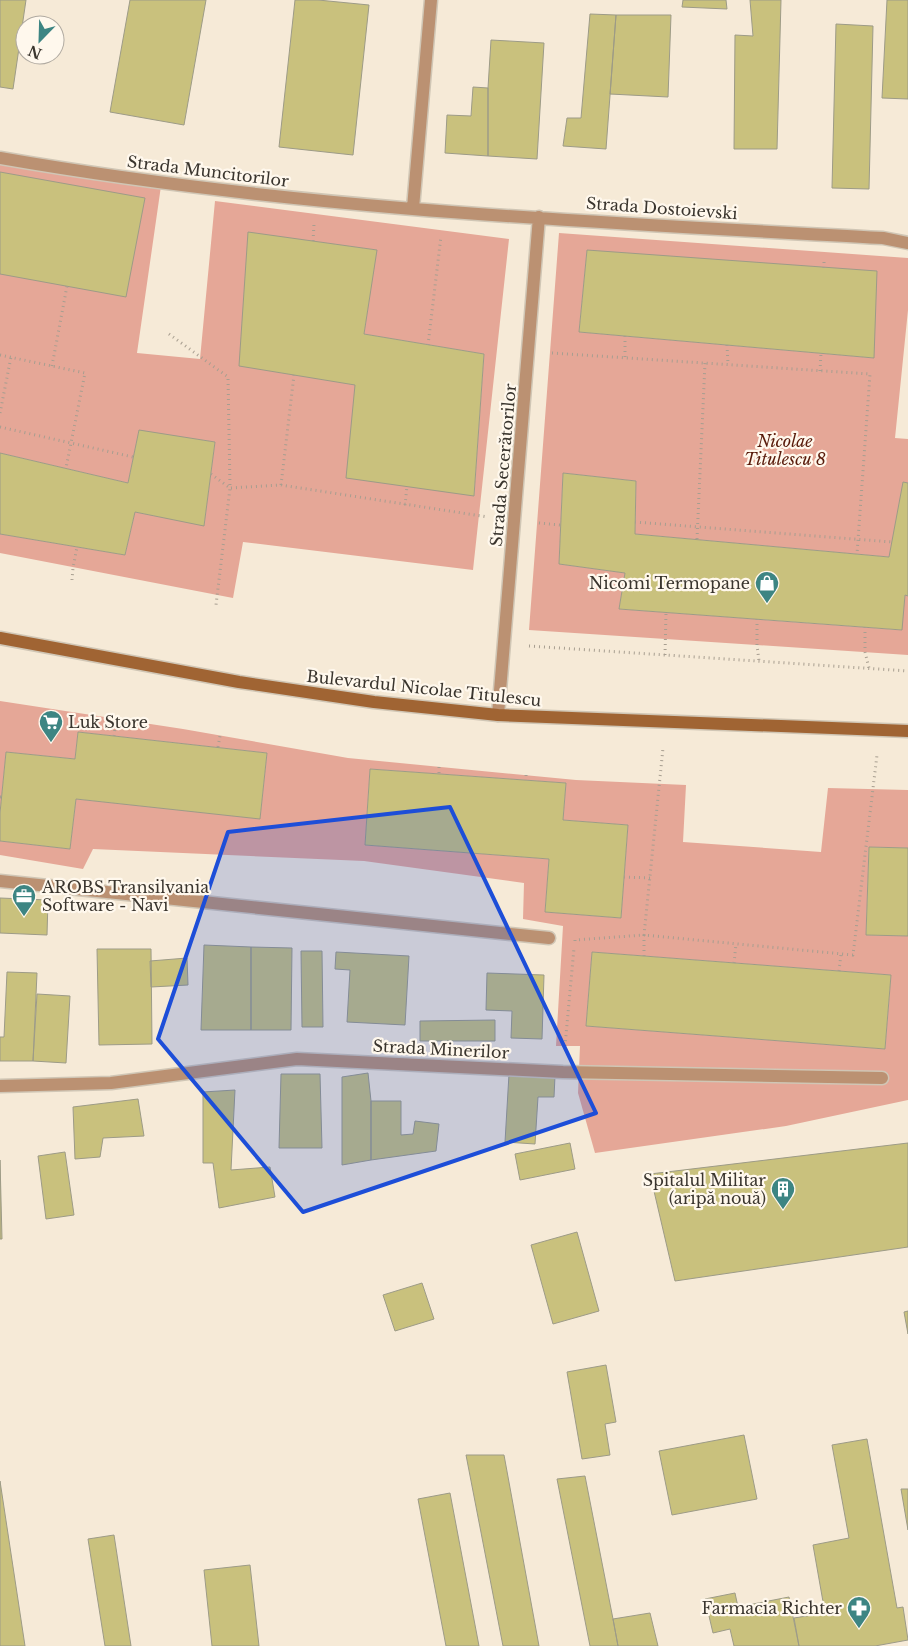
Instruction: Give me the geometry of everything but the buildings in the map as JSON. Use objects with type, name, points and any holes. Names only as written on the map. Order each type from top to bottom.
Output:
[{"type":"main road","name":"Bulevardul Nicolae Titulescu","points":[[0,638],[258,685],[374,702],[498,715],[908,731]]},
{"type":"street","points":[[413,208],[431,0]]},
{"type":"street","name":"Strada Muncitorilor","points":[[0,158],[87,173],[190,186],[315,200],[413,208]]},
{"type":"street","name":"Strada Dostoievski","points":[[413,208],[884,238],[908,243]]},
{"type":"street","name":"Strada Secerătorilor","points":[[498,715],[539,217]]},
{"type":"street","points":[[0,881],[549,938]]},
{"type":"street","name":"Strada Minerilor","points":[[0,1086],[111,1083],[297,1058],[563,1072],[882,1078]]},
{"type":"path","points":[[428,345],[444,210]]},
{"type":"path","points":[[52,366],[67,286]]},
{"type":"path","points":[[169,334],[228,377],[230,488],[216,605]]},
{"type":"path","points":[[625,336],[625,358]]},
{"type":"path","points":[[727,345],[728,364]]},
{"type":"path","points":[[529,352],[870,374],[857,554]]},
{"type":"path","points":[[820,371],[821,353]]},
{"type":"path","points":[[0,355],[85,373],[66,468]]},
{"type":"path","points":[[0,413],[11,357]]},
{"type":"path","points":[[697,539],[705,363]]},
{"type":"path","points":[[281,485],[294,375]]},
{"type":"path","points":[[0,427],[133,458]]},
{"type":"path","points":[[211,474],[230,488],[281,485],[515,521],[560,525]]},
{"type":"path","points":[[405,505],[407,486]]},
{"type":"path","points":[[635,522],[892,542]]},
{"type":"path","points":[[72,580],[72,568],[77,547]]},
{"type":"path","points":[[665,655],[666,613]]},
{"type":"path","points":[[757,619],[757,645],[760,661]]},
{"type":"path","points":[[865,627],[864,652],[869,668]]},
{"type":"path","points":[[505,644],[908,671]]},
{"type":"path","points":[[114,736],[116,719]]},
{"type":"path","points":[[644,956],[644,936],[665,722]]},
{"type":"path","points":[[563,1072],[575,940],[644,936],[853,955],[880,730]]},
{"type":"path","points":[[218,747],[220,736]]},
{"type":"path","points":[[439,774],[440,766]]},
{"type":"path","points":[[624,877],[650,878]]},
{"type":"path","points":[[861,892],[868,890]]},
{"type":"path","points":[[734,963],[736,944]]},
{"type":"path","points":[[839,971],[841,954]]},
{"type":"highlighted area","points":[[450,807],[596,1113],[303,1212],[158,1039],[228,832]]},
{"type":"green space","points":[[0,162],[161,186],[137,353],[200,359],[215,201],[509,239],[473,570],[243,542],[233,598],[0,553],[0,534],[125,555],[135,512],[204,525],[215,442],[139,431],[128,483],[0,453]],"holes":[[[248,233],[376,250],[364,334],[484,354],[474,496],[355,385]]]},
{"type":"green space","name":"Nicolae Titulescu 8","points":[[559,233],[908,258],[908,310],[895,438],[908,439],[908,483],[889,557],[635,534],[636,481],[563,473],[559,564],[625,573],[619,609],[901,630],[905,595],[908,596],[908,655],[529,630]],"holes":[[[587,251],[874,358],[579,332]]]},
{"type":"green space","points":[[0,701],[183,729],[348,758],[576,780],[686,785],[683,842],[821,852],[828,788],[908,790],[908,848],[869,847],[866,935],[908,936],[908,1100],[786,1126],[595,1153],[578,1093],[580,1046],[556,1046],[563,926],[523,919],[524,883],[364,861],[93,849],[83,869],[0,855],[0,841],[70,849],[76,799],[260,818],[267,753],[78,732],[75,759],[6,752],[0,813]],"holes":[[[370,769],[566,783],[563,820],[628,825],[621,918],[545,912],[549,859],[365,845]],[[592,952],[891,975],[885,1049],[586,1026]]]},
{"type":"place","name":"Nicomi Termopane","points":[[767,604]]},
{"type":"place","name":"Luk Store","points":[[51,743]]},
{"type":"place","name":"AROBS Transilvania Software - Navi","points":[[24,917]]},
{"type":"place","name":"Spitalul Militar (aripă nouă)","points":[[783,1210]]},
{"type":"place","name":"Farmacia Richter","points":[[859,1629]]}]
